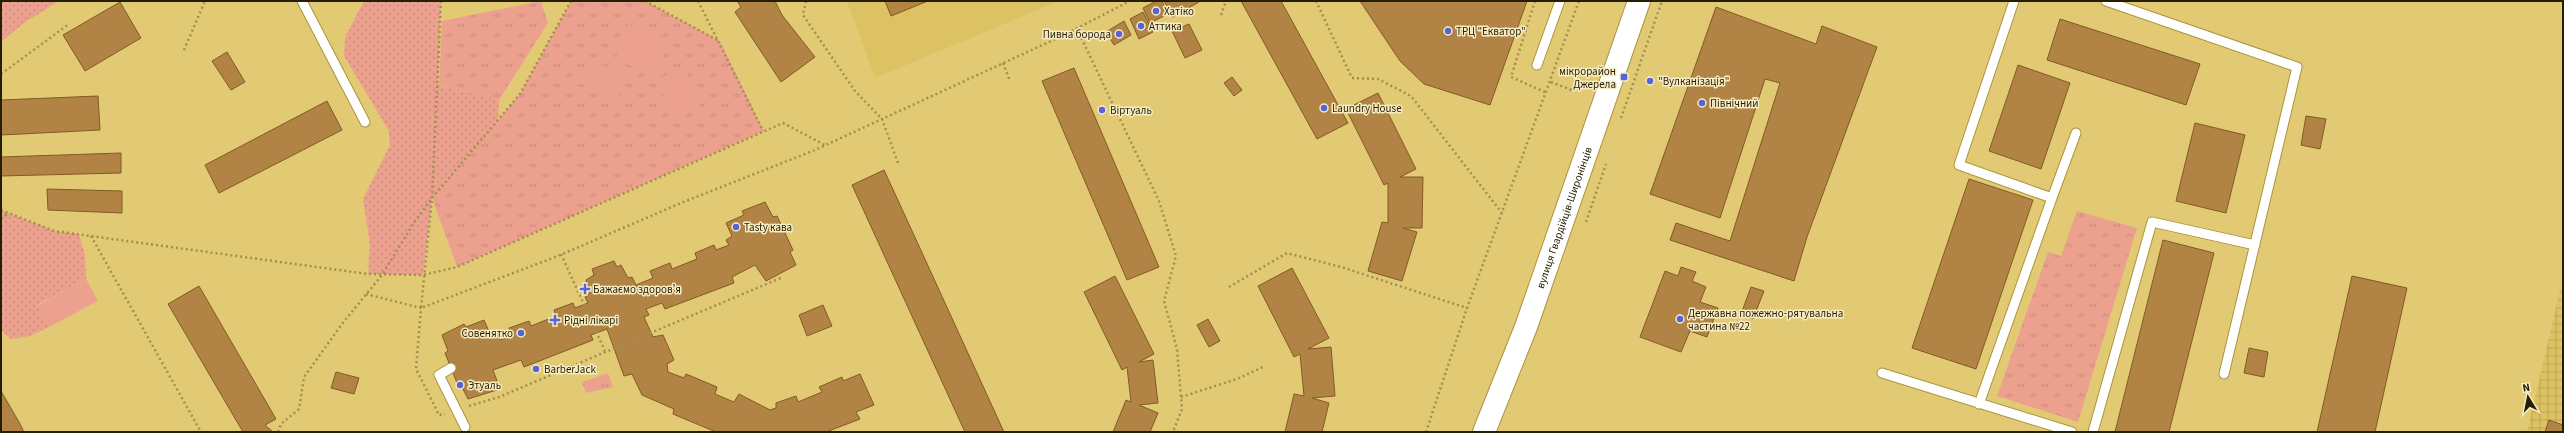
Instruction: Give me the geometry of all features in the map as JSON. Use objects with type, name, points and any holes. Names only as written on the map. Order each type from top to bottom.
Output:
[{"type":"main road","name":"вулиця Гвардійців-Широнінців","points":[[1484,432],[1526,327],[1639,1]]},
{"type":"lane","points":[[302,1],[365,122]]},
{"type":"lane","points":[[1537,65],[1560,1]]},
{"type":"lane","points":[[2014,1],[1958,165],[2052,198]]},
{"type":"lane","points":[[2106,1],[2297,67],[2224,374]]},
{"type":"lane","points":[[1979,404],[2076,133]]},
{"type":"lane","points":[[2093,432],[2152,222],[2255,245]]},
{"type":"lane","points":[[451,368],[439,375],[465,427]]},
{"type":"lane","points":[[1882,373],[2072,432]]},
{"type":"path","points":[[184,50],[205,1]]},
{"type":"path","points":[[442,1],[432,198],[423,275],[416,369],[439,416],[499,397],[783,277]]},
{"type":"path","points":[[278,432],[281,424],[299,409],[304,377],[366,294],[382,276],[415,221],[432,198],[520,94],[571,1]]},
{"type":"path","points":[[646,1],[720,41]]},
{"type":"path","points":[[698,1],[720,41],[764,131]]},
{"type":"path","points":[[806,1],[803,15],[856,91],[882,119],[898,163]]},
{"type":"path","points":[[366,294],[421,308],[562,254],[681,203],[825,145],[1077,28],[1130,1]]},
{"type":"path","points":[[1221,15],[1226,1]]},
{"type":"path","points":[[1316,1],[1352,78],[1378,79],[1411,96],[1503,213]]},
{"type":"path","points":[[1426,432],[1467,308],[1551,82],[1579,1]]},
{"type":"path","points":[[1,74],[69,24]]},
{"type":"path","points":[[1077,28],[1159,201],[1176,256],[1164,301],[1177,349],[1182,409],[1173,432]]},
{"type":"path","points":[[1003,62],[1010,81]]},
{"type":"path","points":[[1551,82],[1574,91]]},
{"type":"path","points":[[1,210],[54,231],[382,276],[423,275],[457,267],[783,123],[825,145]]},
{"type":"path","points":[[1,219],[9,213]]},
{"type":"path","points":[[91,236],[201,432]]},
{"type":"path","points":[[1229,287],[1287,253],[1342,267],[1467,308]]},
{"type":"path","points":[[562,254],[605,351]]},
{"type":"path","points":[[1181,397],[1237,379],[1263,367]]},
{"type":"shaded area","points":[[847,1],[1059,1],[875,78]]},
{"type":"shaded area","points":[[2563,278],[2563,432],[2527,432]]},
{"type":"green space","points":[[1,1],[59,1],[24,23],[1,42]]},
{"type":"green space","points":[[364,1],[441,1],[438,85],[499,100],[498,120],[432,198],[423,275],[368,274],[370,245],[363,199],[390,145],[389,131],[344,56],[345,37]]},
{"type":"green space","points":[[541,1],[548,23],[499,100],[439,85],[442,21]]},
{"type":"green space","points":[[571,1],[645,1],[720,41],[764,131],[457,267],[432,198],[520,94]]},
{"type":"green space","points":[[628,24],[669,39],[656,75],[615,60]]},
{"type":"green space","points":[[589,59],[628,76],[617,100],[579,83]]},
{"type":"green space","points":[[685,68],[701,108],[673,119],[657,79]]},
{"type":"green space","points":[[1,210],[54,231],[79,234],[85,255],[86,279],[37,305],[49,327],[30,336],[11,339],[1,330]]},
{"type":"green space","points":[[2077,211],[2137,228],[2078,422],[1997,396],[2048,252],[2061,256]]},
{"type":"green space","points":[[86,279],[98,301],[49,327],[37,306]]},
{"type":"green space","points":[[608,373],[613,387],[586,393],[582,382]]},
{"type":"building","points":[[737,1],[775,1],[782,15],[815,57],[781,82],[735,12],[741,7]]},
{"type":"building","points":[[885,1],[928,1],[891,16]]},
{"type":"building","name":"Хатіко","points":[[1156,1],[1162,1],[1168,14],[1150,23],[1143,8]]},
{"type":"building","points":[[1164,1],[1198,1],[1199,2],[1173,17]]},
{"type":"building","points":[[1241,1],[1281,1],[1348,123],[1317,139]]},
{"type":"building","name":"ТРЦ \"Екватор\"","points":[[1360,1],[1527,1],[1490,105],[1424,84],[1400,61]]},
{"type":"building","points":[[120,2],[141,38],[85,71],[63,35]]},
{"type":"building","points":[[1716,7],[1816,44],[1822,26],[1877,47],[1807,237],[1794,281],[1670,240],[1676,223],[1730,241],[1780,83],[1765,79],[1720,218],[1650,194]]},
{"type":"building","name":"Аттика","points":[[1143,12],[1153,32],[1139,39],[1130,19]]},
{"type":"building","points":[[2060,19],[2200,64],[2186,105],[2047,60]]},
{"type":"building","name":"Пивна борода","points":[[1124,21],[1131,35],[1114,45],[1106,32]]},
{"type":"building","points":[[1189,24],[1202,50],[1185,58],[1172,31]]},
{"type":"building","points":[[227,52],[245,82],[231,90],[212,61]]},
{"type":"building","points":[[2018,65],[2070,83],[2041,169],[1989,151]]},
{"type":"building","points":[[1074,68],[1159,267],[1127,280],[1042,81]]},
{"type":"building","points":[[1232,77],[1242,90],[1234,96],[1224,83]]},
{"type":"building","points":[[1378,93],[1416,169],[1400,177],[1423,177],[1422,228],[1403,228],[1417,232],[1402,281],[1368,271],[1382,222],[1388,223],[1388,183],[1384,185],[1346,109]]},
{"type":"building","points":[[98,96],[100,130],[1,135],[1,100]]},
{"type":"building","points":[[327,101],[342,130],[219,193],[205,165]]},
{"type":"building","points":[[2306,116],[2326,119],[2320,149],[2301,145]]},
{"type":"building","points":[[2195,123],[2245,135],[2226,213],[2176,201]]},
{"type":"building","points":[[121,153],[121,173],[1,176],[1,157]]},
{"type":"building","points":[[884,170],[1004,432],[965,432],[852,185]]},
{"type":"building","points":[[1969,179],[2033,200],[1976,369],[1912,348]]},
{"type":"building","points":[[47,189],[122,191],[122,213],[48,210]]},
{"type":"building","points":[[765,202],[773,217],[777,216],[793,250],[790,252],[796,265],[766,281],[755,265],[732,277],[734,283],[665,309],[662,303],[646,309],[649,315],[644,317],[653,337],[663,335],[674,360],[667,364],[668,372],[684,378],[686,374],[717,387],[715,394],[734,402],[739,394],[770,410],[776,408],[776,403],[796,396],[798,402],[822,392],[819,387],[842,377],[843,381],[860,374],[874,405],[856,412],[860,419],[826,432],[716,432],[673,414],[674,409],[642,395],[632,374],[624,376],[607,329],[591,335],[593,340],[524,367],[521,360],[493,370],[500,389],[468,399],[462,387],[459,388],[445,353],[448,351],[442,335],[464,324],[466,327],[484,320],[490,334],[496,332],[500,340],[512,336],[509,328],[529,321],[531,326],[556,316],[554,310],[573,303],[575,308],[588,303],[585,297],[590,293],[586,280],[594,275],[592,269],[614,261],[617,267],[621,265],[628,278],[632,277],[636,285],[653,278],[650,271],[670,263],[672,269],[697,259],[695,253],[714,245],[716,250],[729,245],[726,240],[732,236],[726,223],[744,215],[742,211]]},
{"type":"building","points":[[2163,240],[2214,253],[2169,432],[2115,432]]},
{"type":"building","name":"Державна пожежно-рятувальна частина №22","points":[[1681,267],[1696,272],[1692,281],[1706,287],[1700,302],[1718,308],[1707,337],[1690,331],[1681,352],[1640,337],[1665,271],[1678,276]]},
{"type":"building","points":[[1292,268],[1329,338],[1308,349],[1331,347],[1335,396],[1312,398],[1329,403],[1322,432],[1285,432],[1294,394],[1304,396],[1300,354],[1294,357],[1258,286]]},
{"type":"building","points":[[1115,276],[1154,354],[1139,362],[1153,360],[1158,403],[1139,405],[1158,413],[1150,432],[1113,432],[1126,400],[1131,402],[1127,367],[1122,370],[1084,292]]},
{"type":"building","points":[[2352,276],[2407,288],[2375,432],[2317,432]]},
{"type":"building","points":[[199,286],[276,419],[265,425],[273,432],[243,432],[168,304]]},
{"type":"building","points":[[1751,287],[1764,291],[1753,319],[1741,314]]},
{"type":"building","points":[[823,305],[832,326],[807,336],[799,315]]},
{"type":"building","points":[[1208,319],[1220,341],[1209,347],[1197,325]]},
{"type":"building","points":[[2249,348],[2268,352],[2264,377],[2244,373]]},
{"type":"building","points":[[336,372],[359,378],[354,394],[331,388]]},
{"type":"building","points":[[1,391],[19,422],[24,432],[1,432]]},
{"type":"building","points":[[2549,420],[2563,425],[2563,432],[2545,432]]},
{"type":"place","name":"Хатіко","points":[[1156,11]]},
{"type":"place","name":"Аттика","points":[[1141,26]]},
{"type":"place","name":"ТРЦ \"Екватор\"","points":[[1448,31]]},
{"type":"place","name":"Пивна борода","points":[[1119,34]]},
{"type":"place","name":"мікрорайон Джерела","points":[[1624,77]]},
{"type":"place","name":"\"Вулканізація\"","points":[[1650,81]]},
{"type":"place","name":"Північний","points":[[1702,103]]},
{"type":"place","name":"Laundry House","points":[[1324,108]]},
{"type":"place","name":"Віртуаль","points":[[1102,110]]},
{"type":"place","name":"Tasty кава","points":[[736,227]]},
{"type":"place","name":"Бажаємо здоровʼя","points":[[585,289]]},
{"type":"place","name":"Державна пожежно-рятувальна частина №22","points":[[1680,319]]},
{"type":"place","name":"Рідні лікарі","points":[[555,320]]},
{"type":"place","name":"Совенятко","points":[[521,333]]},
{"type":"place","name":"BarberJack","points":[[536,369]]},
{"type":"place","name":"Этуаль","points":[[460,385]]}]
